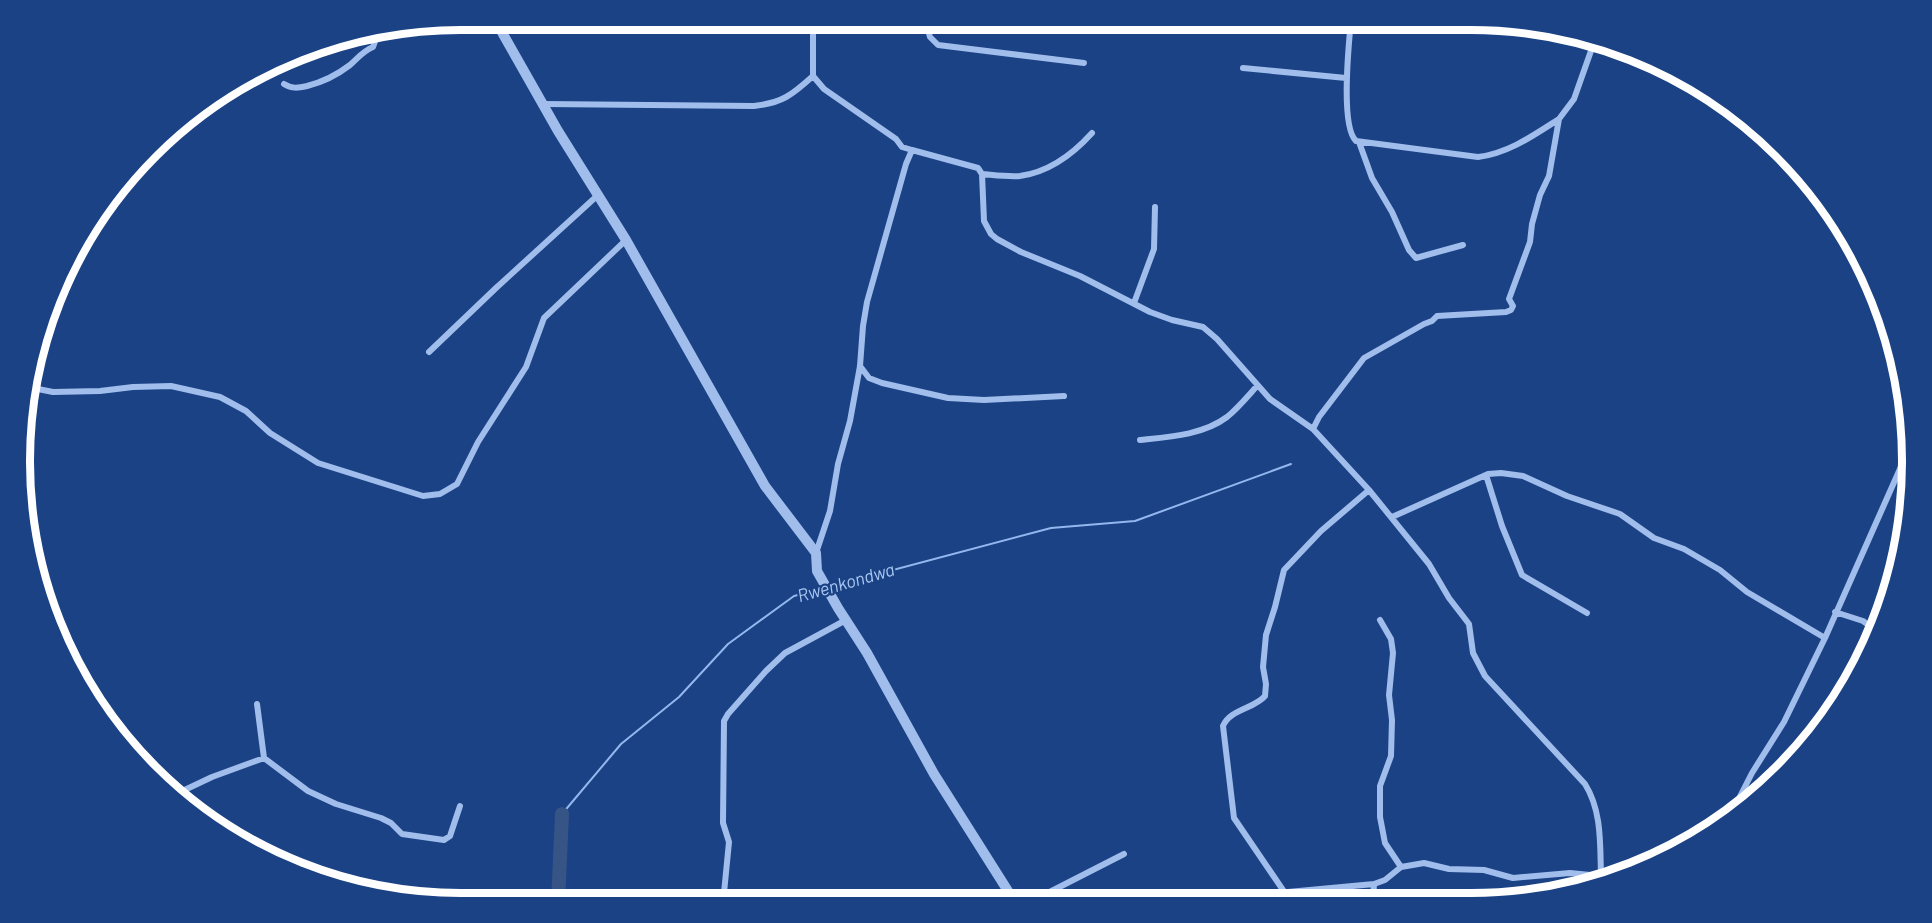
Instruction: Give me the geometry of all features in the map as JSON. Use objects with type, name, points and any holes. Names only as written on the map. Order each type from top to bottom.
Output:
[{"type":"street","points":[[501,30],[558,131],[626,240],[765,486],[816,553]]},
{"type":"street","points":[[813,30],[813,76],[824,89],[896,139],[902,147],[974,166],[982,174],[1018,176],[1039,171],[1066,158],[1092,133]]},
{"type":"street","points":[[928,30],[933,43],[938,45],[1084,63]]},
{"type":"street","points":[[1350,30],[1346,78],[1352,138],[1359,142],[1468,157],[1487,156],[1511,147],[1559,119],[1574,99],[1592,48]]},
{"type":"street","points":[[284,84],[291,88],[299,88],[330,78],[350,65],[365,50],[373,47],[376,38]]},
{"type":"street","points":[[1243,68],[1346,78]]},
{"type":"street","points":[[544,104],[763,105],[783,100],[813,76]]},
{"type":"street","points":[[1313,429],[1319,417],[1364,358],[1375,351],[1432,321],[1437,316],[1511,310],[1509,299],[1530,242],[1540,195],[1549,176],[1559,119]]},
{"type":"street","points":[[1359,142],[1371,178],[1392,212],[1409,250],[1416,258],[1463,245]]},
{"type":"street","points":[[912,150],[867,302],[860,366],[830,511],[816,553],[817,571],[934,774],[1009,893]]},
{"type":"street","points":[[982,174],[984,221],[991,234],[997,239],[1021,252],[1080,276],[1161,317],[1203,327],[1217,339],[1270,399],[1313,429],[1369,490],[1429,564],[1449,598],[1469,624],[1473,653],[1485,676],[1585,784],[1592,795],[1598,816],[1601,872]]},
{"type":"street","points":[[429,352],[495,288],[598,195]]},
{"type":"street","points":[[1134,303],[1154,249],[1155,207]]},
{"type":"street","points":[[36,389],[53,392],[100,392],[133,387],[171,386],[220,397],[246,411],[270,432],[318,463],[423,496],[440,494],[457,484],[478,442],[526,367],[544,318],[626,240]]},
{"type":"street","points":[[860,366],[869,378],[882,383],[948,398],[984,400],[1064,396]]},
{"type":"street","points":[[1140,440],[1180,435],[1218,423],[1236,409],[1257,386]]},
{"type":"street","points":[[1738,800],[1752,773],[1779,732],[1825,638],[1902,464]]},
{"type":"street","points":[[1392,517],[1486,475],[1502,473],[1523,476],[1567,496],[1620,514],[1654,538],[1683,549],[1720,570],[1747,592],[1825,638]]},
{"type":"street","points":[[1486,475],[1502,526],[1522,575],[1587,613]]},
{"type":"street","points":[[1369,490],[1321,531],[1284,570],[1266,635],[1263,668],[1266,684],[1265,696],[1257,704],[1230,717],[1223,726],[1234,818],[1285,893],[1374,884],[1385,880],[1401,867],[1413,863],[1431,863],[1449,869],[1484,870],[1513,878],[1533,878],[1559,873],[1591,875]]},
{"type":"street","points":[[1835,612],[1863,621],[1869,626]]},
{"type":"street","points":[[724,893],[729,842],[723,823],[724,721],[784,653],[847,620]]},
{"type":"street","points":[[1380,620],[1390,639],[1393,653],[1389,695],[1392,720],[1391,756],[1380,786],[1380,817],[1385,843],[1401,867]]},
{"type":"street","points":[[257,704],[264,758],[308,791],[336,804],[381,818],[406,836],[448,839],[460,806]]},
{"type":"street","points":[[183,791],[212,777],[264,758]]},
{"type":"street","points":[[1049,893],[1124,854]]},
{"type":"street","points":[[1373,893],[1374,884]]},
{"type":"waterway","name":"Rwenkondwa","points":[[829,587],[1051,528],[1135,521],[1291,464]]},
{"type":"waterway","name":"Rwenkondwa","points":[[562,814],[621,744],[679,697],[728,644],[794,596],[824,588]]},
{"type":"waterway","name":"Rwenkondwa","points":[[558,893],[562,814]]}]
